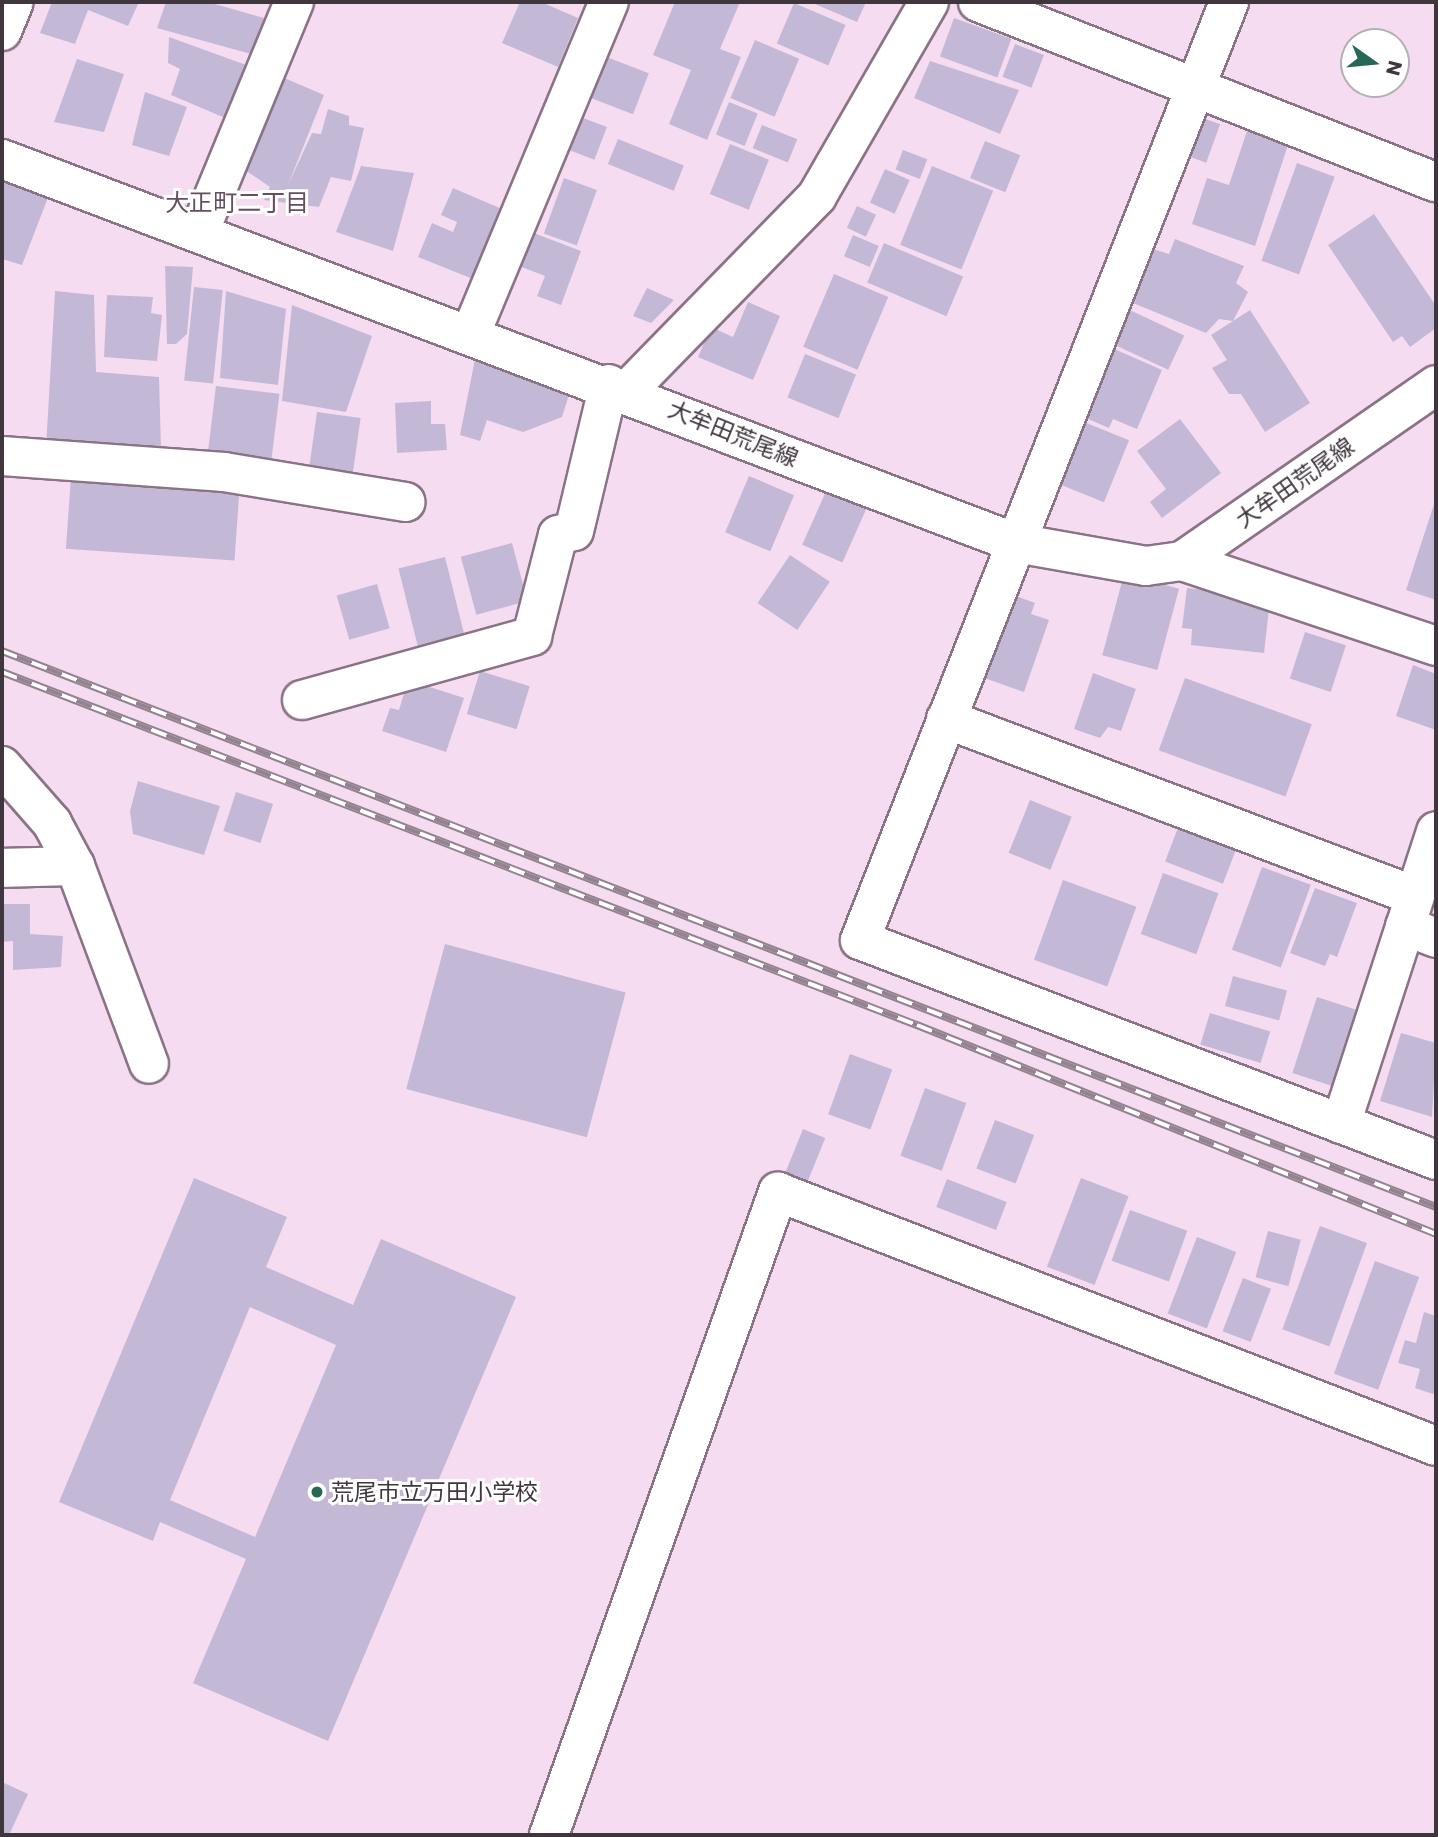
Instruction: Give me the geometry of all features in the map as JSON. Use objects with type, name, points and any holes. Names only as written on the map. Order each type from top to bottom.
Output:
[{"type":"street","points":[[2,31],[14,2]]},
{"type":"street","points":[[200,230],[294,2]]},
{"type":"street","points":[[471,333],[609,2]]},
{"type":"street","points":[[302,701],[532,636],[558,535],[574,531],[618,388],[817,196],[929,2]]},
{"type":"street","points":[[978,2],[1193,89],[1436,182]]},
{"type":"street","points":[[1229,2],[860,940],[1436,1160]]},
{"type":"street","name":"大牟田荒尾線","points":[[2,159],[200,230],[618,388],[1016,543],[1146,566],[1182,561],[1436,385]]},
{"type":"street","points":[[2,456],[224,472],[406,502]]},
{"type":"street","points":[[1182,561],[1436,646]]},
{"type":"street","points":[[946,719],[1419,920]]},
{"type":"street","points":[[2,766],[52,823],[75,866],[149,1064]]},
{"type":"street","points":[[1341,1124],[1419,920],[1436,831]]},
{"type":"street","points":[[2,868],[75,866]]},
{"type":"street","points":[[549,1835],[778,1192],[1436,1446]]},
{"type":"building","points":[[52,2],[139,2],[128,26],[88,10],[75,44],[40,33]]},
{"type":"building","points":[[166,2],[208,2],[264,18],[251,54],[157,28]]},
{"type":"building","points":[[520,2],[541,2],[578,18],[558,67],[502,43]]},
{"type":"building","points":[[675,2],[740,2],[720,49],[741,57],[707,140],[669,124],[691,70],[653,55]]},
{"type":"building","points":[[810,2],[866,2],[857,22]]},
{"type":"building","points":[[794,3],[846,25],[828,65],[777,44]]},
{"type":"building","points":[[954,18],[1011,39],[997,77],[940,57]]},
{"type":"building","points":[[169,37],[249,66],[225,118],[171,95],[180,69],[168,63]]},
{"type":"building","points":[[755,40],[799,59],[775,117],[730,98]]},
{"type":"building","points":[[1015,44],[1044,55],[1031,88],[1002,77]]},
{"type":"building","points":[[604,56],[649,73],[633,114],[588,97]]},
{"type":"building","points":[[77,59],[124,74],[104,132],[54,122]]},
{"type":"building","points":[[930,61],[1019,90],[1000,134],[914,98]]},
{"type":"building","points":[[282,77],[324,95],[288,185],[312,133],[321,134],[328,109],[349,116],[349,125],[364,128],[351,181],[331,177],[319,207],[264,200],[270,187],[245,170]]},
{"type":"building","points":[[145,92],[187,107],[169,156],[132,145]]},
{"type":"building","points":[[729,102],[758,114],[745,146],[716,134]]},
{"type":"building","points":[[1192,114],[1220,124],[1206,163],[1178,153]]},
{"type":"building","points":[[578,116],[607,127],[594,160],[565,149]]},
{"type":"building","points":[[762,125],[797,139],[788,162],[753,148]]},
{"type":"building","points":[[1247,131],[1288,145],[1255,246],[1192,224],[1207,178],[1229,185]]},
{"type":"building","points":[[618,139],[684,166],[674,191],[608,164]]},
{"type":"building","points":[[985,141],[1020,155],[1005,192],[970,178]]},
{"type":"building","points":[[730,144],[769,160],[749,210],[710,194]]},
{"type":"building","points":[[903,150],[927,159],[920,179],[895,170]]},
{"type":"building","points":[[1297,163],[1335,177],[1299,274],[1261,261]]},
{"type":"building","points":[[361,166],[414,173],[393,251],[336,232]]},
{"type":"building","points":[[932,166],[993,191],[961,270],[900,245]]},
{"type":"building","points":[[885,169],[910,180],[895,214],[870,203]]},
{"type":"building","points":[[2,177],[49,195],[22,265],[2,259]]},
{"type":"building","points":[[564,178],[597,190],[577,245],[544,233]]},
{"type":"building","points":[[453,188],[502,209],[473,279],[418,257],[432,223],[453,232],[457,222],[441,215]]},
{"type":"building","points":[[857,206],[876,215],[866,237],[847,228]]},
{"type":"building","points":[[1374,214],[1436,306],[1436,328],[1410,347],[1402,336],[1393,342],[1328,245]]},
{"type":"building","points":[[531,232],[581,251],[561,305],[537,296],[545,276],[519,266]]},
{"type":"building","points":[[853,235],[879,246],[870,267],[844,256]]},
{"type":"building","points":[[1175,239],[1244,266],[1236,283],[1248,292],[1233,321],[1219,319],[1206,333],[1133,303],[1138,290],[1119,284],[1137,244],[1169,254]]},
{"type":"building","points":[[884,243],[963,277],[946,316],[867,283]]},
{"type":"building","points":[[165,266],[193,267],[187,334],[176,344],[167,344]]},
{"type":"building","points":[[834,274],[888,297],[857,370],[803,347]]},
{"type":"building","points":[[194,287],[223,290],[213,384],[184,380]]},
{"type":"building","points":[[647,288],[674,300],[651,323],[633,316]]},
{"type":"building","points":[[55,291],[94,295],[96,372],[159,377],[161,449],[46,448]]},
{"type":"building","points":[[226,291],[286,309],[278,385],[220,378]]},
{"type":"building","points":[[107,295],[153,297],[151,313],[162,315],[157,361],[104,357]]},
{"type":"building","points":[[748,302],[780,316],[753,380],[698,357],[711,327],[733,337]]},
{"type":"building","points":[[292,305],[372,336],[346,412],[282,401]]},
{"type":"building","points":[[1119,305],[1184,335],[1168,370],[1103,339]]},
{"type":"building","points":[[1250,310],[1310,403],[1265,432],[1241,394],[1229,394],[1212,368],[1227,360],[1211,335]]},
{"type":"building","points":[[1103,344],[1162,370],[1137,429],[1113,419],[1109,428],[1074,413]]},
{"type":"building","points":[[477,349],[572,385],[562,417],[523,432],[487,420],[480,441],[460,435]]},
{"type":"building","points":[[805,354],[856,375],[838,418],[787,398]]},
{"type":"building","points":[[216,386],[280,394],[271,467],[207,459]]},
{"type":"building","points":[[431,401],[431,424],[445,424],[447,450],[397,453],[395,403]]},
{"type":"building","points":[[317,412],[361,418],[351,483],[308,477]]},
{"type":"building","points":[[1180,419],[1221,473],[1162,518],[1150,502],[1166,489],[1137,451]]},
{"type":"building","points":[[1079,420],[1129,440],[1104,502],[1054,482]]},
{"type":"building","points":[[71,476],[240,488],[234,561],[66,549]]},
{"type":"building","points":[[749,476],[794,495],[770,551],[725,532]]},
{"type":"building","points":[[827,489],[867,507],[842,563],[802,545]]},
{"type":"building","points":[[1436,498],[1436,600],[1406,590]]},
{"type":"building","points":[[512,543],[528,601],[476,615],[461,557]]},
{"type":"building","points":[[790,555],[830,582],[797,630],[758,603]]},
{"type":"building","points":[[445,557],[466,639],[419,651],[398,569]]},
{"type":"building","points":[[1124,574],[1179,589],[1157,670],[1102,655]]},
{"type":"building","points":[[377,584],[390,628],[349,640],[337,596]]},
{"type":"building","points":[[1187,588],[1250,595],[1249,605],[1269,608],[1264,653],[1191,645],[1192,629],[1182,628]]},
{"type":"building","points":[[1005,592],[1035,603],[1031,614],[1049,620],[1024,692],[976,675]]},
{"type":"building","points":[[1305,632],[1346,645],[1331,692],[1290,679]]},
{"type":"building","points":[[1413,665],[1436,674],[1436,730],[1396,716]]},
{"type":"building","points":[[480,671],[530,686],[517,729],[467,714]]},
{"type":"building","points":[[1093,673],[1136,689],[1121,731],[1108,727],[1100,738],[1074,729]]},
{"type":"building","points":[[1185,678],[1312,724],[1286,797],[1159,750]]},
{"type":"building","points":[[408,680],[464,698],[446,752],[382,731],[390,708],[399,710]]},
{"type":"building","points":[[138,781],[220,806],[204,855],[133,834],[130,811]]},
{"type":"building","points":[[236,792],[273,804],[260,843],[223,831]]},
{"type":"building","points":[[1030,800],[1072,817],[1050,870],[1009,853]]},
{"type":"building","points":[[1179,825],[1237,847],[1223,884],[1165,861]]},
{"type":"building","points":[[1262,867],[1311,885],[1281,967],[1232,950]]},
{"type":"building","points":[[1163,873],[1218,893],[1196,954],[1141,934]]},
{"type":"building","points":[[1063,880],[1136,907],[1107,987],[1034,960]]},
{"type":"building","points":[[1315,888],[1357,903],[1337,957],[1330,954],[1325,966],[1290,953]]},
{"type":"building","points":[[2,904],[30,904],[30,934],[63,936],[61,967],[13,970],[13,941],[2,942]]},
{"type":"building","points":[[445,944],[626,992],[587,1137],[406,1089]]},
{"type":"building","points":[[1233,976],[1287,990],[1279,1020],[1225,1006]]},
{"type":"building","points":[[1317,997],[1362,1012],[1337,1088],[1292,1073]]},
{"type":"building","points":[[1210,1013],[1270,1031],[1261,1063],[1200,1045]]},
{"type":"building","points":[[1401,1033],[1436,1043],[1432,1117],[1380,1101]]},
{"type":"building","points":[[850,1054],[892,1069],[870,1130],[828,1114]]},
{"type":"building","points":[[925,1088],[966,1103],[942,1171],[900,1156]]},
{"type":"building","points":[[995,1120],[1034,1135],[1016,1184],[976,1169]]},
{"type":"building","points":[[803,1129],[825,1138],[807,1184],[784,1175]]},
{"type":"building","points":[[194,1178],[287,1217],[266,1267],[353,1305],[381,1239],[516,1297],[328,1741],[193,1683],[246,1559],[160,1522],[153,1541],[59,1502]],"holes":[[[250,1307],[336,1345],[255,1537],[170,1500]]]},
{"type":"building","points":[[1081,1178],[1129,1196],[1095,1285],[1047,1267]]},
{"type":"building","points":[[947,1179],[1007,1202],[996,1230],[936,1207]]},
{"type":"building","points":[[1130,1210],[1187,1231],[1169,1282],[1112,1261]]},
{"type":"building","points":[[1320,1226],[1367,1243],[1329,1346],[1282,1329]]},
{"type":"building","points":[[1268,1231],[1301,1240],[1288,1286],[1256,1277]]},
{"type":"building","points":[[1197,1237],[1236,1252],[1207,1329],[1168,1314]]},
{"type":"building","points":[[1375,1261],[1419,1277],[1378,1390],[1334,1374]]},
{"type":"building","points":[[1243,1278],[1271,1289],[1251,1342],[1223,1331]]},
{"type":"building","points":[[1424,1312],[1436,1316],[1436,1395],[1415,1388],[1420,1369],[1398,1363],[1405,1340],[1416,1343]]},
{"type":"building","points":[[2,1782],[28,1794],[9,1835],[2,1834]]},
{"type":"railway","points":[[2,651],[1436,1207]]},
{"type":"railway","points":[[2,672],[917,1025],[1436,1234]]},
{"type":"place","name":"荒尾市立万田小学校","points":[[317,1492]]},
{"type":"district","name":"大正町二丁目","points":[[237,203]]}]
